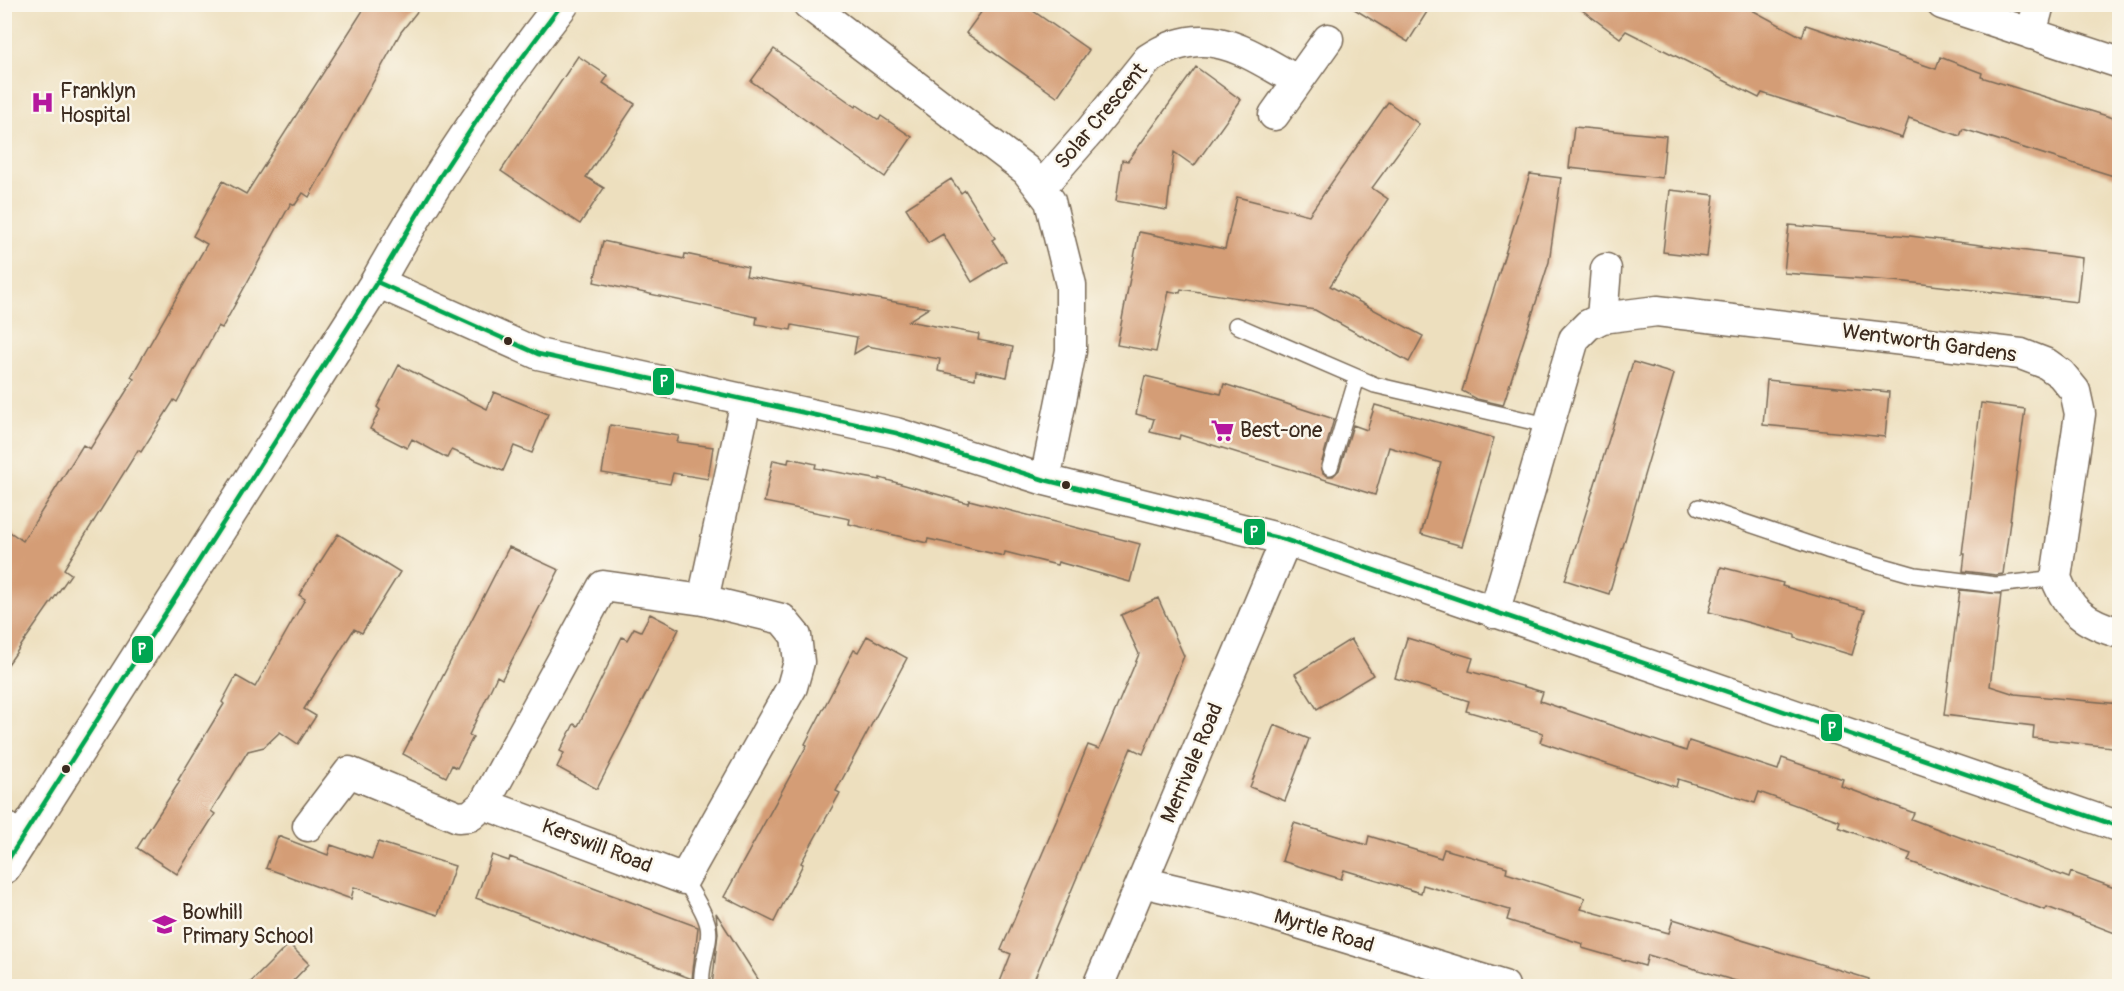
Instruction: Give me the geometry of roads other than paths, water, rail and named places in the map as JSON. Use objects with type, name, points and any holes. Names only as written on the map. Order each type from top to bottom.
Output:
[{"type":"main road","points":[[4,867],[16,825],[377,282],[408,226],[489,103],[562,4]]},
{"type":"street","points":[[808,4],[1011,158],[1041,187],[1050,201],[1071,285],[1071,351],[1045,480]]},
{"type":"street","points":[[1942,4],[2120,63]]},
{"type":"street","points":[[2031,34],[2039,4]]},
{"type":"street","points":[[1274,115],[1328,39]]},
{"type":"street","name":"Solar Crescent","points":[[1041,187],[1148,59],[1155,54],[1191,42],[1222,42],[1233,45],[1298,81]]},
{"type":"street","points":[[1602,318],[1606,269]]},
{"type":"street","points":[[377,282],[538,354],[896,433],[1045,480],[1286,540],[2120,827]]},
{"type":"street","name":"Wentworth Gardens","points":[[1494,613],[1547,425],[1574,339],[1588,325],[1602,318],[1657,311],[2010,352],[2046,364],[2075,391],[2080,414],[2056,578]]},
{"type":"street","points":[[703,600],[746,401]]},
{"type":"street","name":"Merrivale Road","points":[[1098,987],[1286,540]]},
{"type":"street","points":[[2056,578],[2074,612],[2099,627],[2120,633]]},
{"type":"street","points":[[308,826],[349,772],[458,817],[470,816],[484,804],[603,586],[703,600],[782,619],[796,636],[799,662],[792,687],[684,879]]},
{"type":"street","name":"Kerswill Road","points":[[484,804],[684,879]]},
{"type":"street","name":"Myrtle Road","points":[[1143,882],[1244,906],[1504,987]]},
{"type":"lane","points":[[1236,325],[1375,385],[1547,425]]},
{"type":"lane","points":[[1330,467],[1357,378]]},
{"type":"lane","points":[[1699,507],[1827,550],[1914,575],[1996,585],[2056,578]]},
{"type":"lane","points":[[684,879],[708,925],[707,943],[700,971],[702,987]]},
{"type":"place","name":"Franklyn Hospital","points":[[42,103]]},
{"type":"place","name":"Best-one","points":[[1222,430]]},
{"type":"place","name":"Bowhill Primary School","points":[[164,924]]}]
